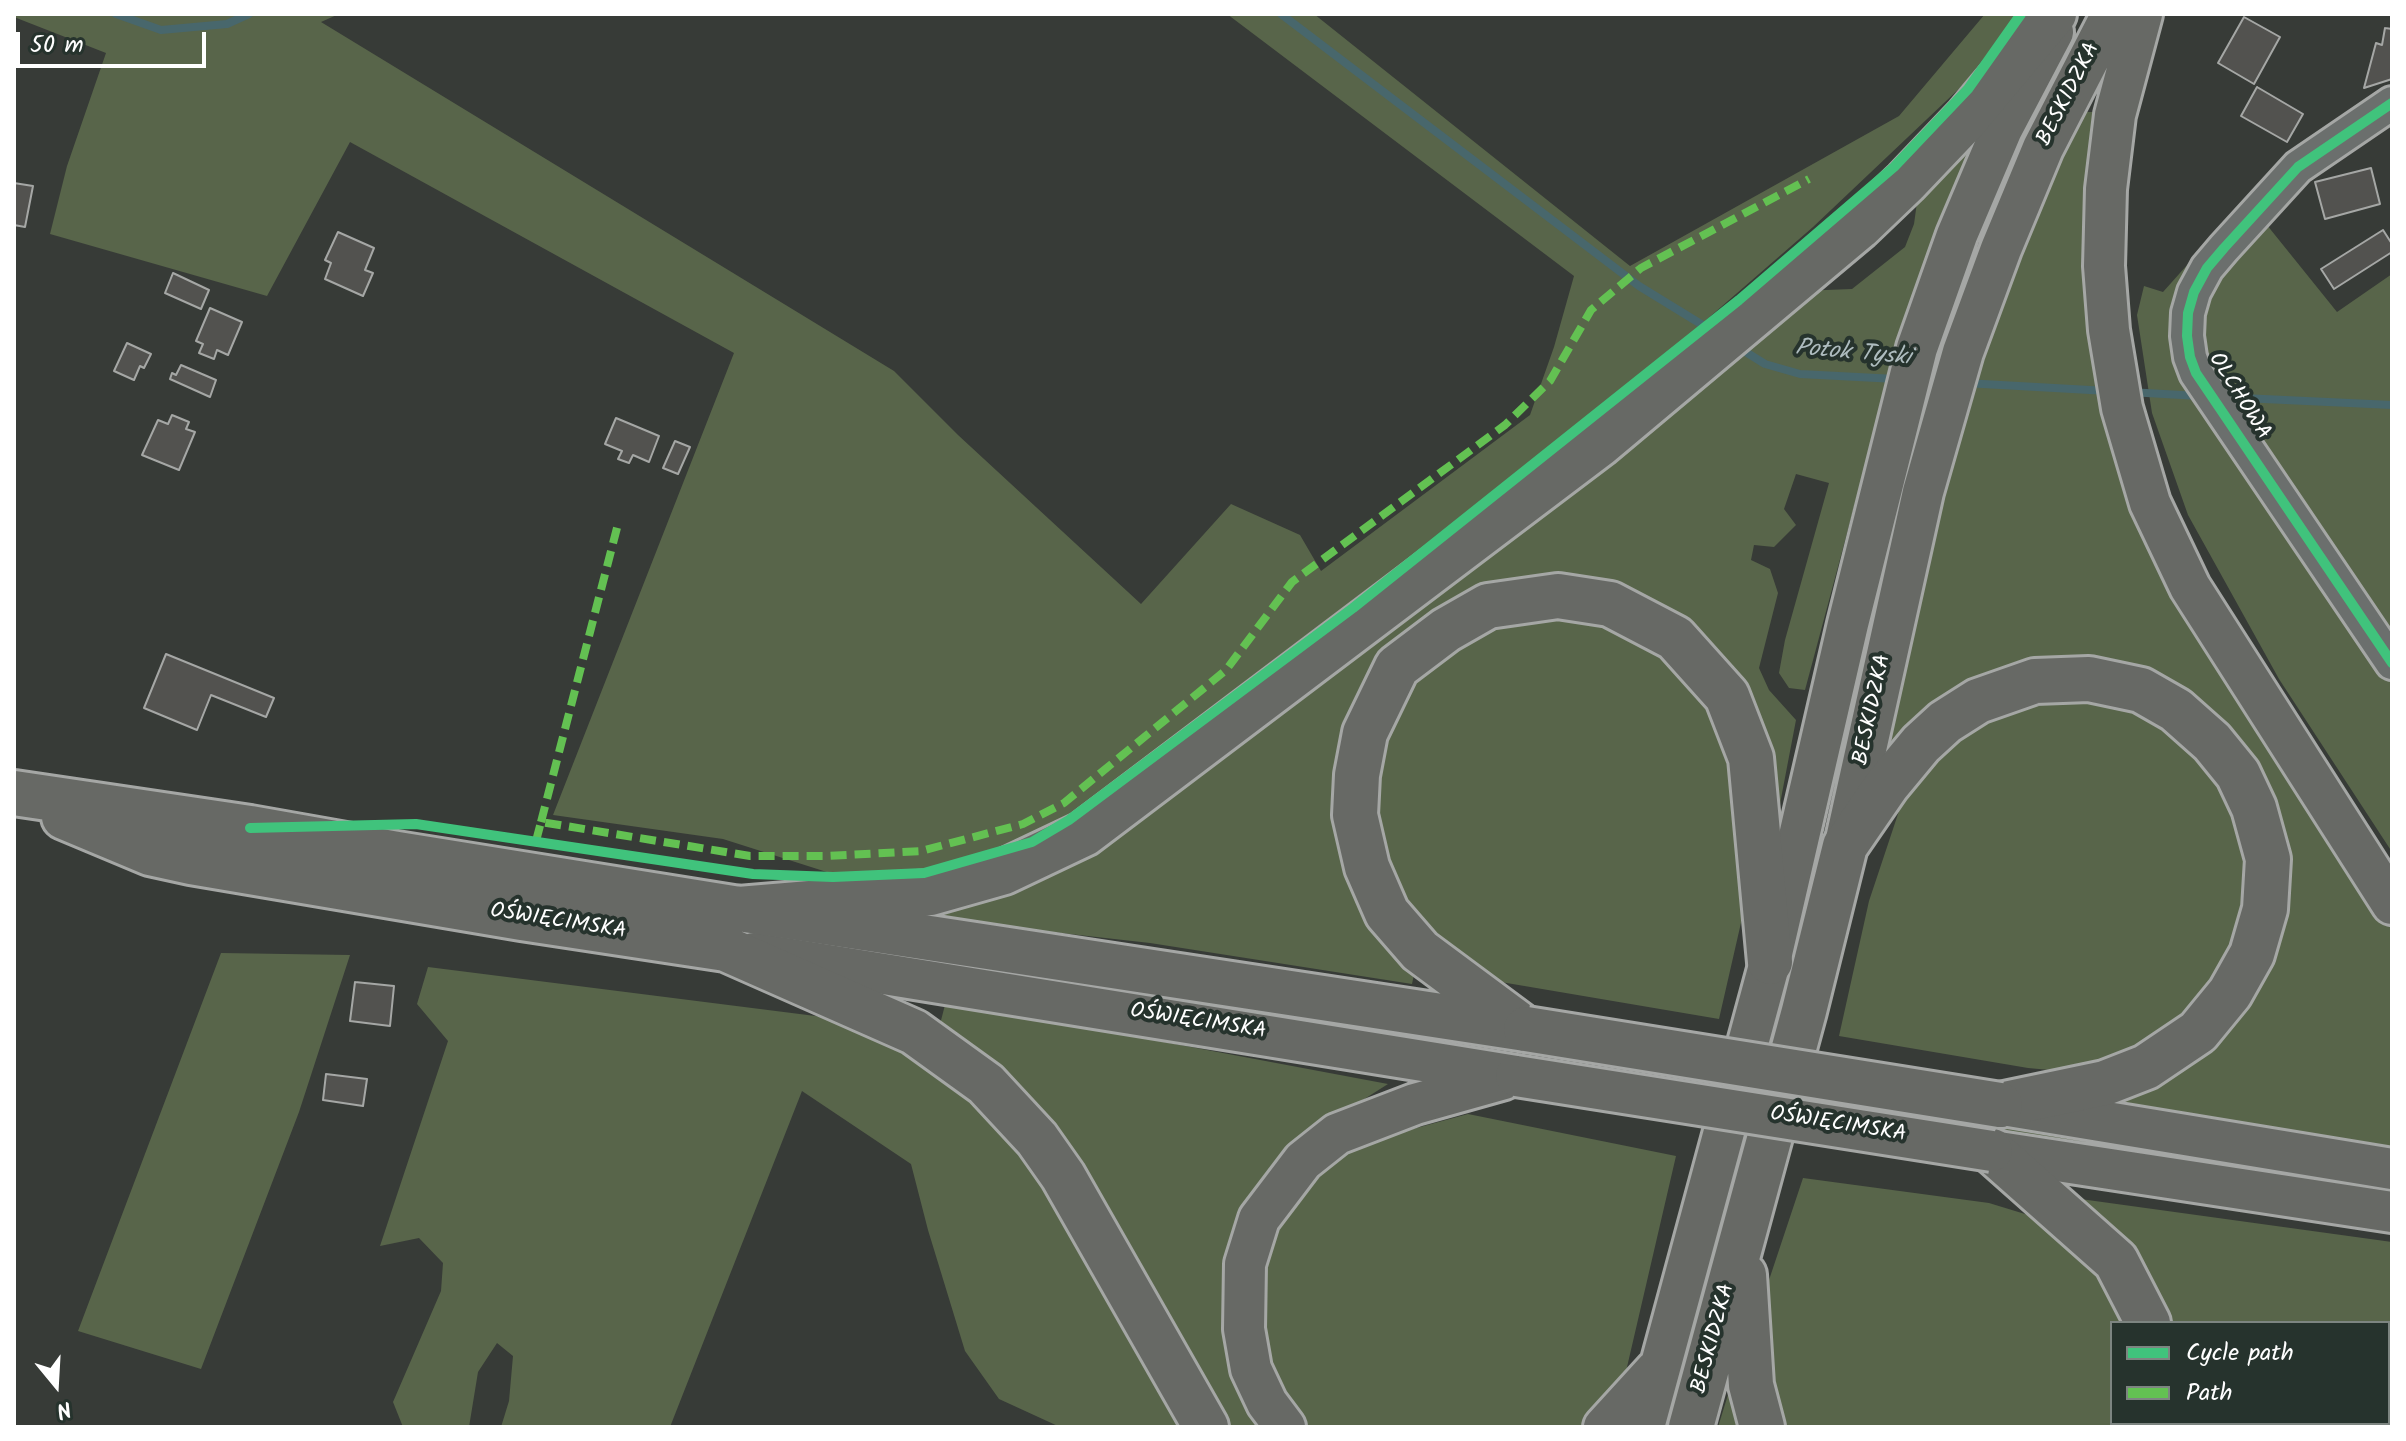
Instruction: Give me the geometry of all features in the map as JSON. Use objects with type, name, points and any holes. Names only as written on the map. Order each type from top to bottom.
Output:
[{"type":"highway","points":[[732,929],[930,893],[1004,872],[1084,834],[1600,444],[1859,227],[1967,118],[2054,14]]},
{"type":"highway","points":[[1526,1029],[1420,951],[1387,913],[1367,867],[1355,815],[1357,775],[1365,733],[1397,667],[1446,630],[1488,606],[1558,596],[1610,604],[1675,638],[1727,696],[1751,758],[1770,962]]},
{"type":"highway","points":[[1845,846],[1887,785],[1921,744],[1945,722],[1978,701],[2035,681],[2089,679],[2141,690],[2176,710],[2212,742],[2238,774],[2254,808],[2268,859],[2265,909],[2252,954],[2230,993],[2198,1032],[2146,1067],[2105,1083],[2000,1105]]},
{"type":"highway","name":"OŚWIĘCIMSKA","points":[[14,794],[150,853],[522,918],[732,929],[1526,1029],[2000,1105]]},
{"type":"highway","name":"BESKIDZKA","points":[[1691,1427],[1804,1011],[1845,846]]},
{"type":"highway","points":[[732,929],[914,1032],[986,1084],[1037,1139],[1063,1176],[1206,1427]]},
{"type":"highway","points":[[1992,1151],[2116,1261],[2147,1321]]},
{"type":"highway","points":[[1742,1237],[1751,1385],[1762,1427]]},
{"type":"main road","name":"BESKIDZKA","points":[[1644,1427],[1770,962],[1917,348],[1957,235],[2002,129],[2063,14]]},
{"type":"main road","name":"BESKIDZKA","points":[[1845,846],[1894,617],[1942,420],[1963,352],[2043,148],[2112,14]]},
{"type":"main road","points":[[2142,14],[2115,115],[2106,189],[2104,266],[2109,330],[2122,408],[2150,503],[2190,587],[2392,904]]},
{"type":"main road","name":"OŚWIĘCIMSKA","points":[[732,929],[1516,1076],[2392,1212]]},
{"type":"main road","points":[[1285,1427],[1267,1403],[1251,1369],[1244,1329],[1245,1264],[1259,1219],[1303,1161],[1337,1134],[1415,1104],[1516,1076]]},
{"type":"main road","name":"OŚWIĘCIMSKA","points":[[2000,1105],[2392,1169]]},
{"type":"main road","points":[[1604,1427],[1662,1364]]},
{"type":"street","name":"OLCHOWA","points":[[2392,103],[2298,167],[2207,268],[2194,292],[2188,313],[2190,357],[2196,373],[2392,663]]},
{"type":"green space","points":[[14,14],[339,14],[321,22],[894,371],[958,435],[1141,604],[1231,504],[1300,535],[1321,571],[1530,415],[1574,276],[1227,14],[1314,14],[1630,266],[1899,116],[1985,14],[2018,14],[1964,84],[1813,227],[1598,414],[1344,607],[1208,730],[1080,823],[996,863],[877,888],[723,839],[553,815],[734,353],[350,142],[267,296],[50,234],[67,166],[106,53],[14,17]]},
{"type":"green space","points":[[2079,112],[2103,112],[2127,472],[2392,918],[2392,1148],[2105,1100],[2164,1074],[2244,1011],[2278,937],[2195,707],[2018,671],[1883,765],[1948,469],[2023,232]]},
{"type":"green space","points":[[1984,130],[1892,365],[1805,690],[1789,688],[1779,673],[1785,640],[1829,483],[1796,474],[1784,509],[1796,525],[1774,547],[1754,545],[1751,560],[1770,569],[1778,593],[1759,668],[1769,690],[1796,720],[1779,809],[1770,808],[1758,714],[1724,664],[1518,584],[1348,738],[1416,965],[1412,984],[1150,943],[1043,931],[966,928],[864,911],[1026,874],[1800,291],[1852,289],[1905,247],[1914,224],[1918,195]]},
{"type":"green space","points":[[2246,199],[2337,312],[2392,274],[2392,852],[2279,679],[2188,515],[2152,413],[2137,315],[2144,286],[2163,292]]},
{"type":"green space","points":[[1562,609],[1632,630],[1719,705],[1746,835],[1743,914],[1719,1019],[1489,980],[1429,944],[1390,887],[1368,814],[1380,730],[1421,666],[1484,628]]},
{"type":"green space","points":[[2062,689],[2125,694],[2235,787],[2257,908],[2196,1019],[2093,1074],[2028,1068],[1839,1036],[1869,901],[1907,787],[1983,713]]},
{"type":"green space","points":[[221,953],[350,955],[299,1112],[201,1369],[78,1331]]},
{"type":"green space","points":[[428,967],[847,1020],[908,1054],[988,1114],[1046,1187],[1115,1317],[1179,1427],[1060,1427],[999,1399],[965,1351],[911,1164],[802,1091],[670,1427],[501,1427],[509,1401],[513,1356],[497,1343],[478,1372],[469,1427],[403,1427],[393,1402],[441,1291],[443,1263],[419,1238],[380,1246],[448,1041],[417,1004]]},
{"type":"green space","points":[[946,1001],[1388,1084],[1336,1117],[1235,1246],[1270,1427],[1226,1427],[938,1032]]},
{"type":"green space","points":[[1468,1114],[1676,1156],[1624,1380],[1587,1427],[1307,1427],[1274,1390],[1255,1274],[1284,1204],[1339,1149]]},
{"type":"green space","points":[[1998,1123],[2392,1184],[2392,1198],[1995,1135]]},
{"type":"green space","points":[[1803,1178],[1989,1203],[2038,1218],[2088,1253],[2134,1321],[2110,1321],[2110,1425],[2146,1427],[1774,1427],[1763,1298]]},
{"type":"green space","points":[[2066,1197],[2392,1242],[2390,1398],[2390,1321],[2161,1321]]},
{"type":"green space","points":[[1731,1385],[1746,1427],[1718,1427]]},
{"type":"green space","points":[[2175,1425],[2349,1425],[2346,1427]]},
{"type":"building","points":[[2244,17],[2280,37],[2254,84],[2218,63]]},
{"type":"building","points":[[2385,28],[2392,29],[2392,79],[2364,88],[2376,43],[2382,45]]},
{"type":"building","points":[[2257,87],[2303,114],[2287,142],[2241,116]]},
{"type":"building","points":[[2371,168],[2380,204],[2325,219],[2315,182]]},
{"type":"building","points":[[14,183],[33,186],[25,227],[14,225]]},
{"type":"building","points":[[2383,230],[2392,244],[2392,252],[2334,289],[2321,269]]},
{"type":"building","points":[[338,232],[374,248],[365,270],[373,273],[363,296],[325,279],[331,263],[325,260]]},
{"type":"building","points":[[173,273],[209,290],[201,309],[165,293]]},
{"type":"building","points":[[210,308],[242,322],[228,355],[217,350],[214,359],[199,353],[203,344],[196,341]]},
{"type":"building","points":[[127,343],[151,354],[144,368],[140,366],[134,380],[114,371]]},
{"type":"building","points":[[181,365],[216,380],[210,397],[170,379]]},
{"type":"building","points":[[172,415],[189,422],[186,429],[195,432],[179,470],[142,455],[158,420],[168,424]]},
{"type":"building","points":[[616,418],[659,436],[649,462],[633,455],[629,463],[618,459],[622,451],[605,444]]},
{"type":"building","points":[[675,441],[690,447],[678,474],[663,468]]},
{"type":"building","points":[[166,654],[274,698],[266,717],[211,695],[197,730],[144,708]]},
{"type":"building","points":[[355,982],[394,986],[390,1026],[350,1021]]},
{"type":"building","points":[[326,1074],[367,1079],[363,1106],[323,1100]]},
{"type":"waterway","name":"Potok Tyski","points":[[116,14],[161,30],[227,24],[249,14]]},
{"type":"waterway","name":"Potok Tyski","points":[[1281,14],[1639,286],[1714,332]]},
{"type":"waterway","name":"Potok Tyski","points":[[1736,346],[1765,364],[1800,374],[1896,379]]},
{"type":"waterway","name":"Potok Tyski","points":[[1965,383],[2108,391]]},
{"type":"waterway","name":"Potok Tyski","points":[[2129,392],[2199,396]]},
{"type":"waterway","name":"Potok Tyski","points":[[2221,397],[2392,405]]},
{"type":"marked path","points":[[536,841],[541,822],[750,856],[921,851],[1023,824],[1064,803],[1226,670],[1292,582],[1505,425],[1550,381],[1591,310],[1641,268],[1809,179]]},
{"type":"marked path","points":[[541,822],[619,520]]},
{"type":"cycle path","points":[[250,828],[416,824],[753,874],[833,877],[924,873],[1032,842],[1069,820],[1353,608],[1739,300],[1894,167],[1968,89],[2021,14]]},
{"type":"cycle path","points":[[2392,103],[2298,167],[2224,248],[2207,268],[2194,292],[2188,313],[2187,336],[2196,373],[2392,663]]}]
